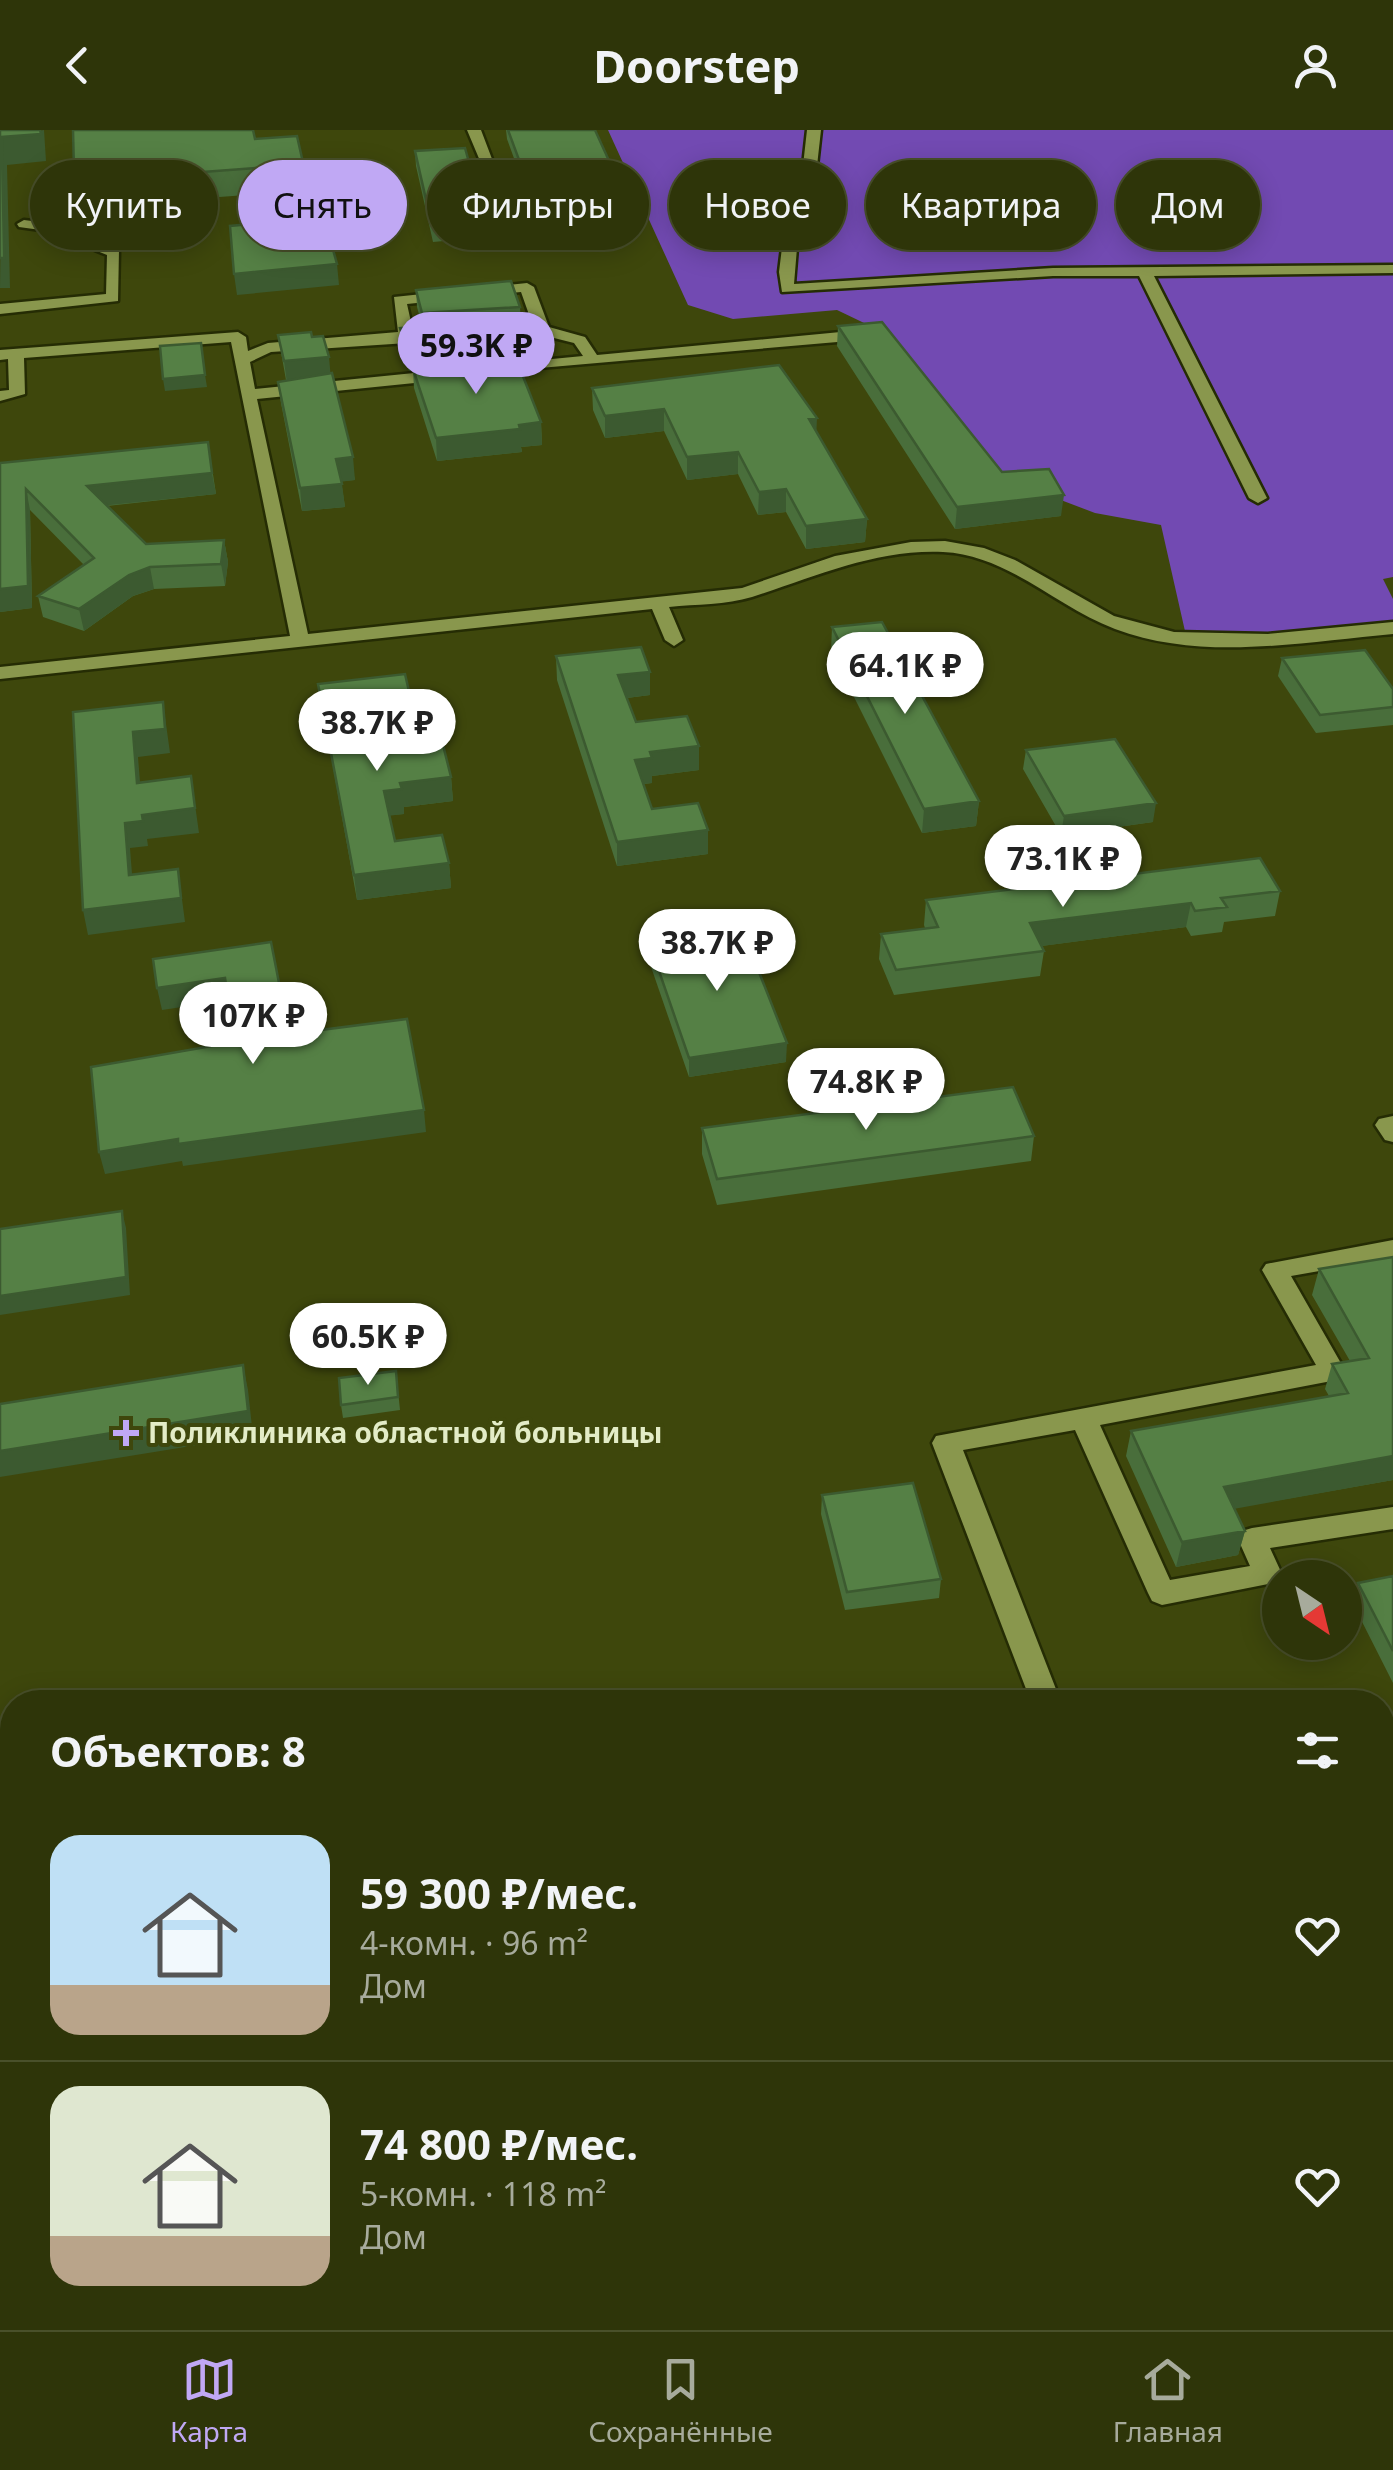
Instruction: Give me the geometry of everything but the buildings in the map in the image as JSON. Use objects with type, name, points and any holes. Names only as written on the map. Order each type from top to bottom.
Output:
[{"type":"street","points":[[474,130],[487,160]]},
{"type":"street","points":[[814,130],[805,211],[792,223],[794,248],[784,272],[787,290],[841,290],[930,278],[1393,269]]},
{"type":"street","points":[[0,309],[113,298],[114,253],[51,227],[24,224]]},
{"type":"street","points":[[1145,272],[1258,498]]},
{"type":"street","points":[[406,336],[398,300],[527,287],[542,330]]},
{"type":"street","points":[[471,336],[542,330],[580,340],[592,359]]},
{"type":"street","points":[[478,371],[885,333]]},
{"type":"street","points":[[242,360],[268,348],[406,336],[453,337]]},
{"type":"street","points":[[0,396],[17,394],[8,355],[238,337],[300,641]]},
{"type":"street","points":[[248,395],[459,373]]},
{"type":"street","points":[[0,673],[745,593],[828,564],[939,546],[1007,563],[1114,624],[1158,635],[1188,640],[1393,628]]},
{"type":"street","points":[[658,602],[674,640]]},
{"type":"street","points":[[1393,1124],[1387,1125],[1393,1134]]},
{"type":"street","points":[[1041,1690],[946,1444],[1333,1372],[1275,1270],[1393,1248]]},
{"type":"street","points":[[1083,1418],[1162,1593],[1268,1574],[1252,1539],[1393,1518]]},
{"type":"shaded area","points":[[608,130],[1393,130],[1393,577],[1383,579],[1393,599],[1393,628],[1187,640],[1161,525],[1095,513],[1003,478],[885,333],[837,310],[733,319],[688,305],[649,220],[649,160],[622,160]]},
{"type":"place","name":"Поликлиника областной больницы","points":[[126,1433]]}]
